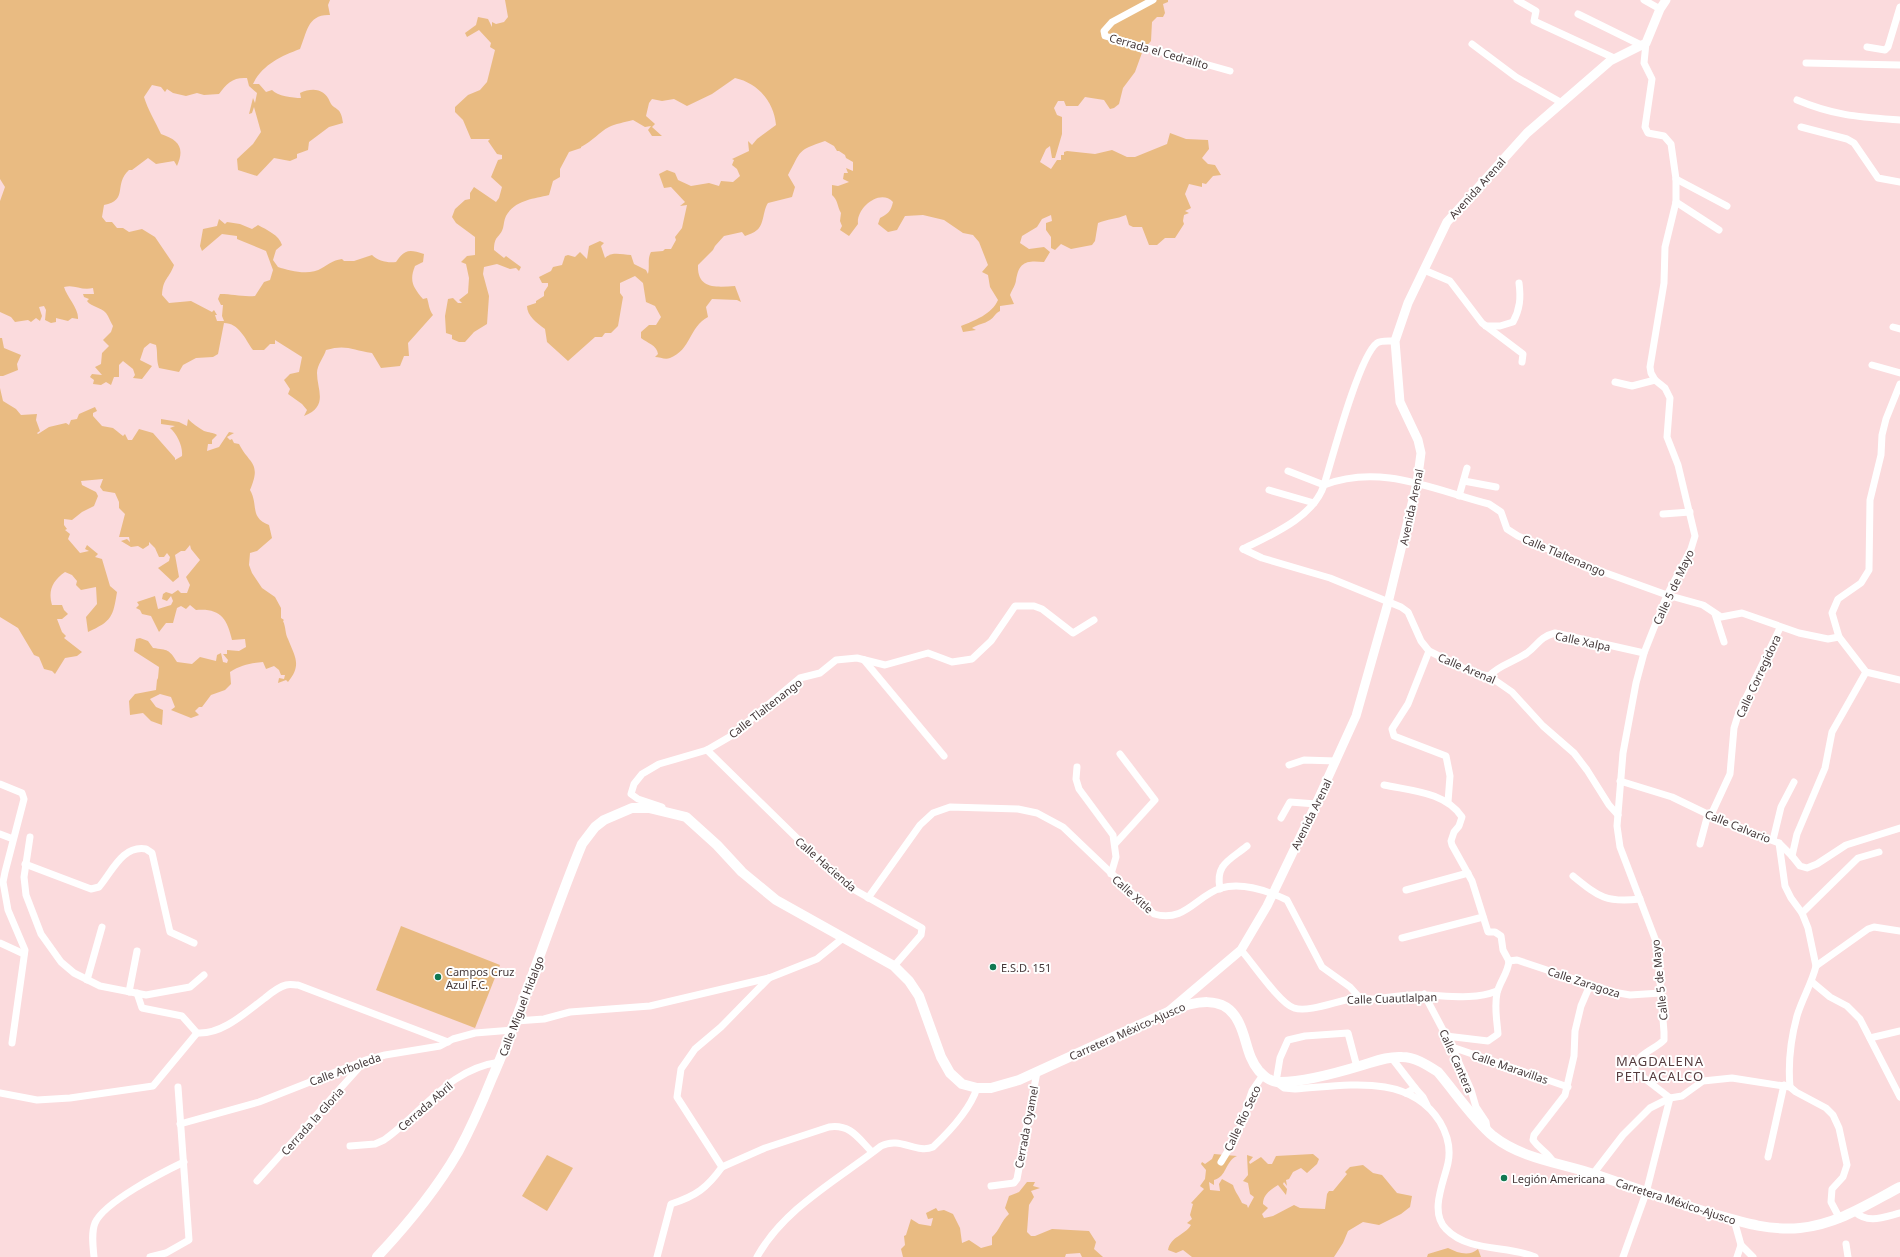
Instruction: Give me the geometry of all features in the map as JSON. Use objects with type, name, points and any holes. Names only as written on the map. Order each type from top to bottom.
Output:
[{"type":"main road","name":"Calle Miguel Hidalgo","points":[[377,1257],[396,1237],[433,1191],[473,1124],[515,1026],[582,844],[595,827],[615,814],[632,808],[649,808],[686,817]]},
{"type":"main road","name":"Carretera México-Ajusco","points":[[686,817],[717,845],[742,872],[776,900],[894,966],[909,980],[919,996],[941,1058],[950,1073],[962,1084],[977,1088],[991,1088],[1037,1072],[1188,1004],[1202,1001],[1213,1002],[1224,1006],[1233,1013],[1239,1023],[1251,1060],[1263,1075],[1276,1082],[1330,1074],[1391,1058],[1402,1057],[1413,1059],[1438,1072],[1486,1128],[1501,1141],[1554,1164],[1593,1174],[1646,1193],[1734,1220],[1769,1228],[1784,1229],[1820,1224],[1840,1219],[1855,1212],[1900,1186]]},
{"type":"street","name":"Cerrada el Cedralito","points":[[1153,0],[1112,22],[1104,31],[1105,36],[1230,71]]},
{"type":"street","points":[[1517,0],[1536,10],[1534,21],[1614,58]]},
{"type":"street","points":[[1644,0],[1660,9]]},
{"type":"street","points":[[1615,382],[1632,386],[1655,380],[1650,368],[1663,289],[1665,247],[1676,202],[1676,180],[1672,144],[1664,136],[1648,132],[1645,127],[1652,79],[1644,63],[1644,44],[1660,9],[1666,0]]},
{"type":"street","points":[[1867,47],[1885,50],[1888,47],[1900,7]]},
{"type":"street","points":[[1578,14],[1644,44]]},
{"type":"street","points":[[1472,44],[1516,77],[1562,103]]},
{"type":"street","name":"Avenida Arenal","points":[[1168,1012],[1241,950],[1258,924],[1316,804],[1356,716],[1388,603],[1417,483],[1421,453],[1418,440],[1400,402],[1395,341],[1399,326],[1450,217],[1527,133],[1614,58],[1644,44]]},
{"type":"street","points":[[1806,63],[1900,65]]},
{"type":"street","points":[[1797,100],[1821,110],[1844,115],[1900,120]]},
{"type":"street","points":[[1801,127],[1847,139],[1854,143],[1878,178],[1900,182]]},
{"type":"street","points":[[1676,180],[1727,206]]},
{"type":"street","points":[[1676,202],[1719,230]]},
{"type":"street","points":[[1424,270],[1450,281],[1486,326],[1523,354],[1522,362]]},
{"type":"street","points":[[1486,326],[1500,326],[1513,322],[1519,308],[1521,298],[1519,283]]},
{"type":"street","points":[[1269,490],[1314,503],[1321,496],[1338,436],[1366,356],[1376,343],[1382,341],[1395,341]]},
{"type":"street","points":[[1872,365],[1900,373]]},
{"type":"street","name":"Calle 5 de Mayo","points":[[1655,380],[1665,388],[1670,398],[1667,437],[1678,465],[1695,536],[1694,543],[1667,595],[1644,653],[1636,683],[1623,752],[1617,826],[1620,847],[1657,944],[1661,994],[1664,1040],[1643,1055],[1635,1067],[1635,1071],[1670,1098]]},
{"type":"street","points":[[1900,384],[1886,419],[1882,435],[1881,455],[1870,500],[1870,564],[1861,583],[1844,594],[1835,606],[1832,619],[1839,637],[1866,672],[1900,680]]},
{"type":"street","points":[[1459,496],[1467,468]]},
{"type":"street","points":[[1288,471],[1324,485]]},
{"type":"street","name":"Calle Tlaltenango","points":[[1324,485],[1336,481],[1371,476],[1389,476],[1417,483],[1496,508],[1501,512],[1507,529],[1532,543],[1596,569],[1667,595],[1703,605],[1715,614]]},
{"type":"street","points":[[1464,481],[1496,487]]},
{"type":"street","name":"Calle Arenal","points":[[1314,503],[1309,509],[1271,536],[1243,550],[1262,558],[1330,578],[1388,603],[1401,607],[1408,612],[1421,641],[1429,651],[1472,673],[1489,676],[1512,692],[1543,726],[1574,753],[1587,770],[1608,805],[1618,815]]},
{"type":"street","points":[[1663,514],[1690,512]]},
{"type":"street","name":"Calle Tlaltenango","points":[[686,817],[638,799],[631,794],[634,784],[642,774],[658,764],[707,750],[731,736],[800,678],[820,673],[836,660],[857,658],[885,665],[928,653],[952,662],[972,659],[991,641],[1015,606],[1034,606],[1042,609],[1073,633],[1094,620]]},
{"type":"street","points":[[1715,614],[1721,617],[1742,613],[1780,628],[1817,638],[1828,639],[1839,637]]},
{"type":"street","points":[[1715,614],[1724,642]]},
{"type":"street","name":"Calle Corregidora","points":[[1700,844],[1710,814],[1730,774],[1734,728],[1739,712],[1780,628]]},
{"type":"street","name":"Calle Xalpa","points":[[1489,676],[1496,669],[1516,660],[1528,652],[1546,635],[1555,633],[1644,653]]},
{"type":"street","points":[[1429,651],[1408,704],[1392,729],[1394,736],[1446,756],[1450,776],[1448,802]]},
{"type":"street","points":[[864,660],[944,756]]},
{"type":"street","points":[[1792,856],[1796,834],[1825,768],[1832,732],[1866,672]]},
{"type":"street","name":"Calle Hacienda","points":[[707,750],[806,848],[853,889],[922,928],[921,935],[894,966]]},
{"type":"street","points":[[1115,844],[1155,800],[1120,754]]},
{"type":"street","points":[[1289,765],[1304,760],[1336,761]]},
{"type":"street","points":[[1077,767],[1076,780],[1079,789],[1113,835],[1116,856],[1110,874]]},
{"type":"street","name":"Calle Calvario","points":[[1620,781],[1672,797],[1728,824],[1776,841],[1785,886],[1790,898],[1802,913],[1808,928],[1816,966]]},
{"type":"street","points":[[1794,782],[1781,807],[1776,841],[1800,866],[1807,868],[1817,864],[1846,845],[1900,828]]},
{"type":"street","points":[[0,784],[22,793],[24,799],[2,871],[8,910],[25,950],[12,1043]]},
{"type":"street","points":[[1384,785],[1432,795],[1448,802],[1462,817],[1451,841],[1453,850],[1468,874],[1480,902],[1488,932],[1495,932],[1501,936],[1503,950],[1509,961],[1508,969],[1497,992],[1495,1007],[1498,1034],[1488,1041],[1446,1036]]},
{"type":"street","points":[[1281,818],[1290,802],[1316,804]]},
{"type":"street","name":"Calle Xitle","points":[[868,898],[926,818],[941,809],[963,806],[1018,809],[1041,815],[1063,827],[1149,911],[1161,916],[1181,913],[1220,889],[1244,887],[1273,893],[1287,900],[1322,967],[1350,987],[1359,998]]},
{"type":"street","points":[[0,834],[13,839]]},
{"type":"street","points":[[30,837],[26,864],[26,895],[41,934],[61,962],[87,980],[100,986],[146,995],[190,987],[204,975]]},
{"type":"street","points":[[1220,889],[1218,873],[1221,866],[1247,846]]},
{"type":"street","points":[[26,864],[91,889],[99,887],[120,858],[130,850],[146,848],[152,853],[170,932],[194,943]]},
{"type":"street","points":[[1802,913],[1858,858],[1879,852]]},
{"type":"street","points":[[1406,890],[1468,874]]},
{"type":"street","points":[[1573,876],[1595,893],[1610,900],[1640,899]]},
{"type":"street","points":[[1402,938],[1483,917]]},
{"type":"street","points":[[87,980],[102,927]]},
{"type":"street","points":[[1768,1157],[1787,1086],[1789,1065],[1798,1015],[1812,982],[1816,966],[1868,929],[1879,928],[1900,930]]},
{"type":"street","points":[[722,1167],[677,1097],[680,1069],[696,1048],[721,1027],[770,978],[818,959],[843,938]]},
{"type":"street","points":[[0,943],[24,954]]},
{"type":"street","name":"Calle Cuautlalpan","points":[[1241,950],[1282,1001],[1293,1008],[1305,1009],[1340,1000],[1359,998],[1372,999],[1424,994],[1458,998],[1487,995],[1497,992]]},
{"type":"street","points":[[129,992],[137,951]]},
{"type":"street","name":"Calle Zaragoza","points":[[1509,961],[1517,960],[1590,985],[1630,995],[1661,994]]},
{"type":"street","name":"Calle Arboleda","points":[[180,1124],[259,1102],[366,1060],[385,1055],[440,1046],[476,1033],[515,1026],[570,1012],[650,1006],[770,978]]},
{"type":"street","points":[[1812,982],[1830,997],[1847,1006],[1860,1019],[1900,1097]]},
{"type":"street","points":[[137,994],[142,1008],[182,1016],[197,1033],[207,1034],[220,1029],[276,989],[286,984],[298,985],[448,1042]]},
{"type":"street","points":[[1554,1164],[1547,1152],[1538,1148],[1533,1140],[1534,1135],[1565,1095],[1568,1087],[1581,1006],[1590,985]]},
{"type":"street","name":"Calle Cantera","points":[[1424,994],[1452,1047],[1471,1090],[1476,1107],[1486,1122],[1486,1128]]},
{"type":"street","points":[[1870,1038],[1900,1031]]},
{"type":"street","points":[[0,1092],[37,1100],[70,1098],[153,1086],[197,1033]]},
{"type":"street","name":"Calle Río Seco","points":[[1276,1082],[1280,1058],[1288,1040],[1305,1036],[1348,1033],[1357,1067]]},
{"type":"street","name":"Calle Maravillas","points":[[1452,1047],[1568,1087]]},
{"type":"street","points":[[1391,1058],[1423,1097],[1443,1128],[1448,1142],[1448,1162],[1439,1199],[1440,1220],[1445,1229],[1466,1242],[1535,1257]]},
{"type":"street","name":"Cerrada la Gloria","points":[[257,1181],[366,1060]]},
{"type":"street","name":"Cerrada Abril","points":[[350,1146],[375,1144],[384,1140],[443,1088],[463,1074],[484,1064],[500,1062]]},
{"type":"street","name":"Cerrada Oyamel","points":[[992,1186],[1014,1184],[1016,1179],[1037,1072]]},
{"type":"street","name":"Calle Río Seco","points":[[1221,1162],[1236,1136],[1252,1091],[1263,1075]]},
{"type":"street","points":[[1593,1174],[1631,1127],[1650,1108],[1670,1098],[1682,1096],[1703,1081],[1718,1078],[1732,1078],[1787,1086],[1826,1108],[1833,1115],[1839,1128],[1847,1165],[1843,1178],[1832,1189],[1832,1202],[1840,1219]]},
{"type":"street","points":[[1276,1082],[1284,1088],[1295,1089],[1368,1085],[1384,1086],[1406,1093],[1427,1105]]},
{"type":"street","points":[[150,1257],[166,1253],[189,1240],[178,1087]]},
{"type":"street","points":[[757,1257],[767,1242],[786,1220],[813,1196],[881,1146],[891,1142],[922,1148],[933,1147],[960,1118],[974,1098],[977,1088]]},
{"type":"street","points":[[1406,1093],[1415,1088]]},
{"type":"street","points":[[1623,1257],[1646,1193],[1670,1098]]},
{"type":"street","points":[[657,1257],[671,1204],[686,1199],[710,1185],[722,1167],[765,1148],[829,1127],[838,1126],[848,1129],[872,1152]]},
{"type":"street","points":[[94,1257],[93,1236],[95,1224],[99,1217],[128,1193],[184,1162]]},
{"type":"street","points":[[1855,1212],[1861,1218],[1865,1219],[1875,1219],[1900,1213]]},
{"type":"street","points":[[1734,1220],[1741,1245],[1753,1257]]},
{"type":"street","points":[[1846,1244],[1848,1257]]},
{"type":"street","points":[[1737,1257],[1741,1245]]},
{"type":"shaded area","points":[[0,0],[330,0],[328,5],[330,15],[322,16],[312,21],[300,49],[267,66],[253,84],[259,84],[266,92],[272,90],[281,95],[294,98],[301,98],[300,93],[305,91],[318,90],[325,94],[332,105],[341,113],[343,123],[329,127],[309,142],[308,150],[297,154],[297,158],[290,161],[274,158],[257,176],[238,170],[237,159],[253,144],[261,132],[254,107],[252,113],[249,114],[253,98],[255,103],[257,93],[249,86],[247,78],[234,80],[219,94],[204,95],[197,93],[186,96],[173,93],[167,89],[165,92],[161,87],[152,85],[144,97],[161,134],[172,139],[179,146],[180,154],[177,166],[174,161],[156,164],[148,158],[132,170],[129,170],[122,181],[119,196],[112,203],[104,205],[102,217],[106,222],[112,222],[117,228],[123,228],[129,232],[142,229],[155,237],[174,265],[165,282],[162,295],[169,303],[191,301],[212,312],[214,310],[217,315],[215,315],[217,321],[224,321],[222,316],[223,305],[221,305],[218,299],[220,294],[255,296],[264,282],[270,280],[273,270],[266,251],[237,239],[237,236],[222,234],[202,251],[200,246],[203,229],[217,226],[219,219],[225,224],[227,222],[240,224],[252,229],[258,225],[272,233],[278,238],[282,245],[276,250],[273,260],[278,267],[294,271],[312,272],[331,262],[342,259],[344,261],[354,261],[372,255],[386,262],[396,262],[405,252],[408,251],[415,251],[424,254],[423,262],[415,266],[412,280],[414,287],[423,299],[427,298],[433,315],[408,343],[409,356],[404,356],[400,366],[381,368],[372,353],[349,348],[333,348],[326,350],[317,370],[320,397],[319,402],[317,407],[312,412],[304,416],[307,410],[302,404],[288,394],[290,389],[284,380],[290,374],[299,372],[302,357],[275,340],[275,344],[270,344],[264,350],[253,350],[241,332],[229,324],[224,323],[218,354],[213,357],[196,358],[183,365],[179,372],[159,368],[156,345],[150,343],[144,348],[140,360],[152,366],[142,379],[133,378],[135,375],[133,369],[123,361],[119,365],[119,377],[114,377],[111,385],[106,382],[101,385],[93,384],[94,380],[90,377],[92,374],[102,375],[95,367],[101,364],[102,353],[109,346],[103,340],[111,332],[113,326],[106,313],[93,306],[87,301],[89,299],[84,297],[83,294],[94,294],[93,288],[85,289],[71,286],[64,287],[77,311],[78,319],[72,318],[68,321],[56,318],[56,322],[51,323],[45,320],[46,310],[44,306],[39,307],[42,316],[40,321],[36,318],[31,322],[28,320],[15,322],[11,317],[0,312],[0,201],[5,187],[0,179]]},
{"type":"shaded area","points":[[505,0],[1168,0],[1168,2],[1163,4],[1165,13],[1163,17],[1157,17],[1152,22],[1151,41],[1143,50],[1135,72],[1123,88],[1119,104],[1110,109],[1104,100],[1085,97],[1078,106],[1066,106],[1064,101],[1058,101],[1054,108],[1057,115],[1062,117],[1062,134],[1055,158],[1052,158],[1050,146],[1046,149],[1040,162],[1051,169],[1057,160],[1061,160],[1061,155],[1064,155],[1064,152],[1067,151],[1095,154],[1112,150],[1127,157],[1135,157],[1167,144],[1170,133],[1186,139],[1208,140],[1209,149],[1202,158],[1208,164],[1215,165],[1221,175],[1213,176],[1206,184],[1202,183],[1202,187],[1189,184],[1185,194],[1191,208],[1185,211],[1189,213],[1184,215],[1184,224],[1175,238],[1165,238],[1157,245],[1149,245],[1142,227],[1133,227],[1129,225],[1126,215],[1098,223],[1095,241],[1092,245],[1071,249],[1061,244],[1055,250],[1051,248],[1051,237],[1046,230],[1046,223],[1052,221],[1051,215],[1042,219],[1037,227],[1022,236],[1020,243],[1029,249],[1044,247],[1050,252],[1044,262],[1032,261],[1021,266],[1010,295],[1014,304],[1000,306],[1000,311],[991,319],[972,328],[976,330],[963,332],[961,326],[987,313],[992,309],[998,300],[990,287],[988,275],[982,272],[988,265],[979,242],[973,235],[963,233],[944,220],[923,215],[905,216],[897,230],[888,232],[878,224],[880,218],[887,214],[890,210],[893,202],[888,198],[882,197],[865,206],[858,218],[858,224],[849,236],[840,230],[842,226],[840,221],[841,213],[832,195],[832,185],[838,186],[849,182],[843,179],[844,173],[848,173],[846,168],[853,171],[853,162],[846,158],[845,155],[837,151],[834,146],[825,141],[809,147],[798,156],[788,175],[795,187],[792,197],[768,203],[761,225],[757,230],[745,236],[742,232],[724,236],[698,265],[701,279],[705,283],[721,287],[735,286],[741,302],[737,300],[712,299],[706,307],[708,317],[697,326],[682,350],[668,359],[655,357],[658,354],[656,348],[641,338],[641,332],[649,325],[656,325],[661,317],[655,306],[646,302],[643,283],[635,276],[620,283],[620,293],[623,297],[618,326],[611,333],[605,333],[602,337],[595,337],[568,361],[547,342],[545,329],[533,319],[527,310],[527,306],[536,303],[536,301],[544,296],[544,292],[548,286],[548,283],[542,283],[539,277],[551,271],[553,267],[562,265],[565,256],[568,255],[575,257],[580,252],[587,259],[589,246],[600,241],[604,243],[601,246],[605,258],[614,254],[631,255],[634,264],[646,270],[648,274],[649,257],[651,252],[671,249],[676,240],[675,237],[682,228],[687,205],[680,206],[685,202],[671,187],[664,188],[659,174],[667,170],[675,173],[678,180],[691,186],[709,183],[719,186],[721,181],[733,182],[740,176],[737,169],[732,165],[734,160],[732,159],[749,151],[748,141],[752,145],[757,139],[776,125],[775,117],[768,101],[758,89],[751,84],[735,78],[712,94],[687,106],[674,99],[662,101],[652,99],[649,103],[646,116],[655,124],[652,127],[662,136],[652,136],[648,130],[651,126],[645,127],[633,120],[609,127],[581,148],[569,152],[560,169],[560,177],[553,181],[549,195],[519,203],[506,216],[502,231],[496,239],[494,250],[504,258],[506,256],[521,267],[519,271],[516,268],[510,269],[497,264],[484,267],[483,274],[489,296],[487,324],[474,332],[465,342],[459,342],[452,339],[452,335],[446,333],[445,316],[448,299],[453,298],[458,303],[462,303],[459,300],[468,293],[469,278],[466,264],[461,262],[467,256],[475,255],[475,237],[456,223],[452,217],[455,209],[465,200],[470,199],[470,193],[474,187],[496,202],[499,198],[502,187],[491,177],[498,160],[502,159],[502,155],[497,154],[488,141],[490,139],[471,139],[463,120],[455,112],[455,107],[468,95],[480,90],[487,82],[495,50],[490,47],[491,43],[479,30],[467,37],[465,33],[476,25],[478,17],[488,19],[492,27],[492,22],[496,24],[504,22],[508,17]]},
{"type":"shaded area","points":[[0,338],[2,338],[4,348],[21,355],[17,364],[18,370],[3,376],[0,376]]},
{"type":"shaded area","points":[[0,388],[3,401],[16,409],[21,415],[37,414],[36,420],[40,431],[37,433],[38,434],[49,427],[66,423],[69,425],[71,420],[77,419],[79,414],[95,407],[97,411],[93,413],[93,416],[102,426],[113,428],[123,436],[125,434],[128,440],[132,440],[139,429],[153,433],[175,458],[175,460],[182,456],[182,448],[179,440],[170,428],[175,426],[161,424],[161,419],[179,422],[187,426],[188,419],[204,431],[217,435],[212,440],[212,444],[208,444],[207,451],[219,447],[229,432],[234,433],[227,437],[230,440],[232,439],[234,443],[239,444],[253,464],[255,474],[250,490],[253,496],[255,510],[259,518],[269,525],[272,538],[257,551],[250,553],[249,565],[252,573],[262,588],[275,597],[281,608],[281,618],[284,620],[286,635],[296,661],[295,671],[288,682],[286,680],[278,683],[279,678],[284,679],[285,675],[281,675],[279,670],[274,666],[266,669],[263,662],[250,664],[230,672],[231,684],[225,690],[211,695],[202,707],[199,707],[195,711],[199,715],[191,718],[171,710],[175,707],[171,697],[160,694],[150,699],[156,707],[163,710],[162,725],[151,721],[143,713],[130,715],[129,701],[135,694],[156,690],[159,667],[134,651],[136,639],[140,638],[148,641],[153,648],[168,651],[177,662],[192,664],[200,657],[216,661],[217,655],[221,653],[223,662],[227,663],[228,660],[223,654],[227,654],[227,650],[239,651],[246,647],[245,639],[232,640],[225,620],[217,613],[196,610],[190,605],[186,609],[181,606],[177,608],[173,623],[166,623],[159,632],[151,616],[142,614],[140,610],[136,608],[139,605],[137,602],[155,596],[158,609],[171,605],[173,601],[171,596],[167,601],[162,599],[163,594],[166,592],[172,594],[178,590],[181,593],[187,593],[190,585],[186,577],[200,560],[191,549],[190,545],[185,551],[181,551],[175,555],[179,577],[173,582],[158,568],[169,561],[170,557],[167,553],[164,557],[159,557],[155,548],[149,542],[149,545],[143,549],[138,546],[131,547],[121,541],[127,539],[130,542],[129,537],[119,537],[125,514],[119,508],[119,502],[115,493],[103,491],[100,487],[103,479],[81,481],[82,485],[96,492],[98,496],[94,506],[82,512],[72,520],[64,519],[64,525],[67,529],[65,530],[70,534],[68,539],[80,553],[89,551],[85,549],[87,545],[98,554],[95,557],[102,559],[110,586],[117,592],[114,607],[107,621],[88,632],[86,617],[97,604],[96,587],[81,590],[76,585],[77,581],[72,575],[65,572],[61,575],[52,587],[52,605],[62,605],[68,614],[62,619],[57,619],[62,632],[66,636],[64,638],[82,652],[77,656],[65,658],[55,674],[52,671],[44,669],[39,657],[34,655],[18,628],[0,617]]},
{"type":"shaded area","name":"Campos Cruz Azul F.C.","points":[[401,926],[500,965],[475,1028],[376,990]]},
{"type":"shaded area","points":[[1214,1154],[1237,1156],[1230,1161],[1221,1176],[1214,1180],[1214,1185],[1209,1182],[1210,1190],[1220,1191],[1219,1184],[1222,1179],[1233,1185],[1242,1203],[1247,1205],[1248,1208],[1254,1197],[1250,1194],[1248,1183],[1243,1181],[1248,1175],[1247,1155],[1253,1157],[1249,1162],[1250,1164],[1261,1157],[1268,1164],[1272,1164],[1276,1156],[1313,1154],[1319,1159],[1317,1164],[1307,1173],[1301,1168],[1293,1172],[1289,1179],[1286,1180],[1287,1186],[1284,1182],[1283,1184],[1287,1189],[1286,1195],[1278,1185],[1268,1193],[1263,1201],[1263,1204],[1268,1208],[1262,1214],[1264,1218],[1273,1216],[1294,1205],[1300,1208],[1325,1209],[1327,1194],[1329,1191],[1333,1191],[1347,1174],[1345,1172],[1350,1167],[1363,1165],[1373,1173],[1382,1175],[1397,1193],[1412,1196],[1410,1207],[1401,1214],[1379,1225],[1363,1222],[1348,1231],[1343,1243],[1334,1257],[1192,1257],[1183,1250],[1176,1253],[1168,1250],[1172,1242],[1185,1232],[1191,1225],[1187,1223],[1192,1219],[1190,1215],[1193,1204],[1191,1203],[1204,1189],[1200,1186],[1205,1179],[1206,1170],[1201,1164],[1202,1162],[1205,1164],[1212,1159]]},
{"type":"shaded area","points":[[547,1155],[573,1168],[547,1211],[522,1196]]},
{"type":"shaded area","points":[[1027,1182],[1035,1182],[1033,1186],[1040,1188],[1031,1191],[1034,1197],[1029,1205],[1027,1232],[1031,1236],[1035,1236],[1052,1229],[1089,1231],[1096,1242],[1094,1249],[1103,1257],[1082,1257],[1080,1253],[1066,1254],[1065,1257],[903,1257],[901,1249],[905,1245],[904,1236],[906,1235],[911,1219],[919,1224],[931,1226],[933,1218],[928,1219],[926,1213],[936,1208],[938,1211],[944,1210],[953,1214],[960,1228],[962,1243],[969,1240],[981,1248],[992,1245],[992,1237],[1009,1214],[1005,1208],[1009,1196],[1019,1192]]},
{"type":"shaded area","points":[[1448,1248],[1467,1254],[1478,1249],[1481,1257],[1427,1257],[1428,1254]]},
{"type":"place","name":"E.S.D. 151","points":[[993,967]]},
{"type":"place","name":"Campos Cruz Azul F.C.","points":[[438,977]]},
{"type":"place","name":"Legión Americana","points":[[1504,1178]]},
{"type":"district","name":"MAGDALENA PETLACALCO","points":[[1660,1068]]}]
